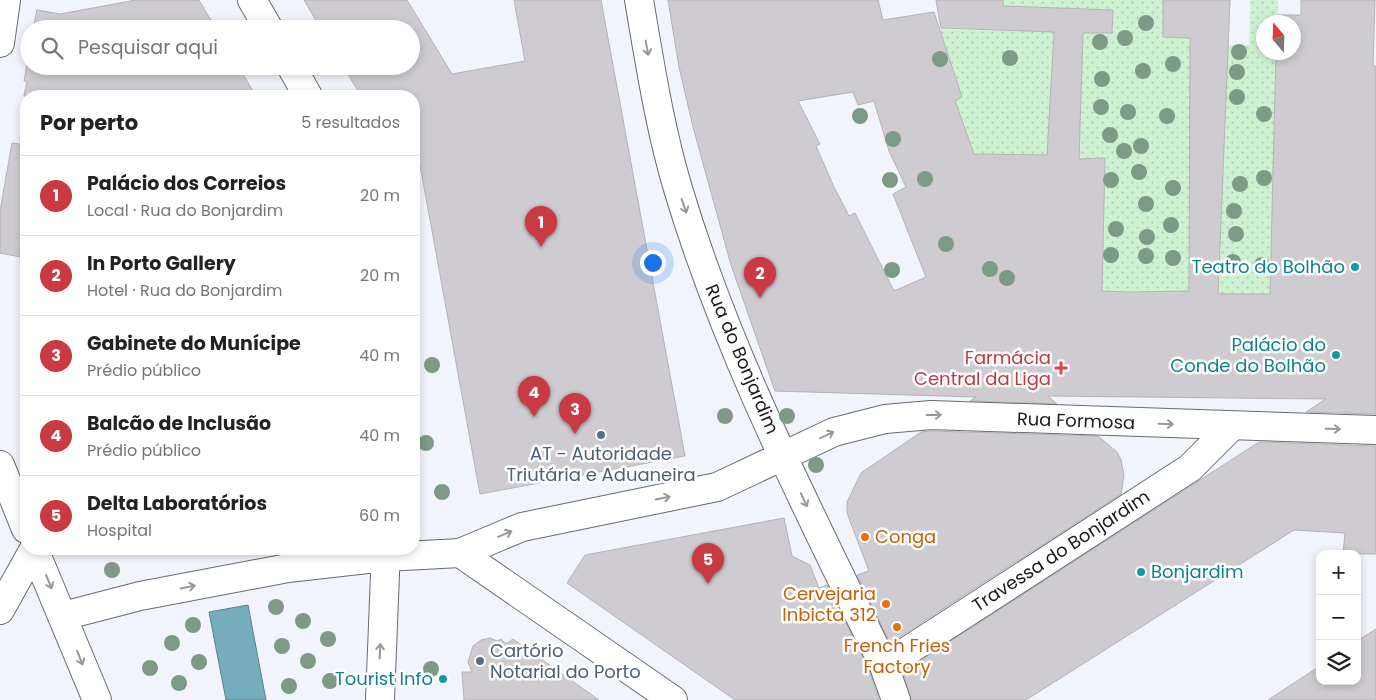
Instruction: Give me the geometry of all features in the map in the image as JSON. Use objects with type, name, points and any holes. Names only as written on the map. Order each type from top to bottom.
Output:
[{"type":"street","points":[[0,43],[6,14],[6,0]]},
{"type":"street","points":[[252,0],[264,20]]},
{"type":"street","name":"Rua do Bonjardim","points":[[639,0],[655,93],[678,191],[728,334],[783,456],[884,666],[896,700]]},
{"type":"street","points":[[296,75],[305,90]]},
{"type":"street","name":"Rua Formosa","points":[[420,553],[460,553],[522,527],[718,487],[834,432],[886,419],[931,415],[1230,427],[1376,430]]},
{"type":"street","name":"Travessa do Bonjardim","points":[[884,666],[1190,468],[1230,427]]},
{"type":"street","points":[[0,465],[20,514]]},
{"type":"street","points":[[460,553],[673,700]]},
{"type":"street","points":[[0,610],[31,555]]},
{"type":"street","points":[[37,555],[97,700]]},
{"type":"street","name":"Rua Formosa","points":[[63,616],[140,596],[288,568],[372,555]]},
{"type":"street","points":[[380,700],[385,555]]},
{"type":"green space","points":[[1003,0],[1163,0],[1163,37],[1190,38],[1189,293],[1102,291],[1105,158],[1079,159],[1083,9],[1027,7],[1027,32],[1054,32],[1047,155],[1015,155],[1000,224],[960,116],[917,35],[940,29],[1002,31]]},
{"type":"green space","points":[[1250,0],[1278,0],[1277,15],[1256,15],[1256,60],[1276,60],[1271,300],[1245,294],[1218,294],[1227,45],[1249,45]]},
{"type":"water","points":[[248,605],[266,700],[226,700],[209,612]]},
{"type":"building","points":[[136,0],[199,0],[211,20],[35,20],[37,10],[60,14]]},
{"type":"building","points":[[304,0],[407,0],[419,20],[316,20]]},
{"type":"building","points":[[514,0],[601,0],[685,456],[480,494],[420,165],[420,90],[357,90],[348,75],[420,75],[420,21],[452,74],[525,61]]},
{"type":"building","points":[[668,0],[878,0],[883,20],[934,12],[962,97],[955,101],[974,154],[1047,155],[1054,32],[941,28],[936,0],[1003,0],[1003,6],[1113,10],[1112,33],[1083,33],[1079,159],[1105,158],[1102,291],[1189,291],[1190,38],[1163,37],[1163,0],[1230,0],[1218,294],[1270,294],[1276,60],[1301,60],[1301,0],[1375,0],[1373,66],[1376,66],[1376,414],[1306,412],[1326,399],[1048,396],[1057,404],[970,401],[976,397],[775,391],[731,265],[693,127],[679,67]],"holes":[[[853,92],[858,105],[874,101],[889,151],[906,187],[893,194],[926,277],[894,291],[855,213],[849,216],[835,189],[816,146],[820,144],[798,101]]]},
{"type":"building","points":[[25,75],[243,75],[252,90],[25,90],[27,81],[24,81]]},
{"type":"building","points":[[12,143],[20,144],[20,257],[0,253],[0,211]]},
{"type":"building","points":[[921,432],[1098,436],[1117,452],[1121,460],[1124,475],[1121,494],[890,643],[857,575],[869,571],[847,513],[847,502],[861,473]]},
{"type":"building","name":"Bonjardim","points":[[1259,442],[1376,446],[1376,554],[1361,554],[1361,550],[1343,550],[1345,533],[1294,530],[1026,700],[911,700],[903,672]]},
{"type":"building","points":[[784,518],[792,556],[810,565],[819,588],[827,585],[870,672],[879,700],[735,700],[567,583],[585,555]]},
{"type":"building","points":[[1376,629],[1376,700],[1268,700],[1316,669],[1316,685],[1361,685],[1361,638]]},
{"type":"building","points":[[490,638],[497,641],[501,639],[506,644],[513,639],[599,700],[464,700],[462,672],[472,672],[468,662],[473,646],[481,640]]},
{"type":"place","name":"Palácio dos Correios","points":[[541,247]]},
{"type":"place","name":"Teatro do Bolhão","points":[[1355,267]]},
{"type":"place","name":"In Porto Gallery","points":[[760,298]]},
{"type":"place","name":"Palácio do Conde do Bolhão","points":[[1336,355]]},
{"type":"place","name":"Farmácia Central da Liga","points":[[1061,368]]},
{"type":"place","name":"Balcão de Inclusão","points":[[534,417]]},
{"type":"place","name":"Gabinete do Munícipe","points":[[575,434]]},
{"type":"place","name":"AT - Autoridade Triutária e Aduaneira","points":[[601,435]]},
{"type":"place","name":"Conga","points":[[865,537]]},
{"type":"place","name":"Bonjardim","points":[[1141,572]]},
{"type":"place","name":"Delta Laboratórios","points":[[708,584]]},
{"type":"place","name":"Cervejaria Inbicta 312","points":[[886,604]]},
{"type":"place","name":"French Fries Factory","points":[[897,627]]},
{"type":"place","name":"Cartório Notarial do Porto","points":[[480,661]]},
{"type":"place","name":"Tourist Info","points":[[443,679]]}]
